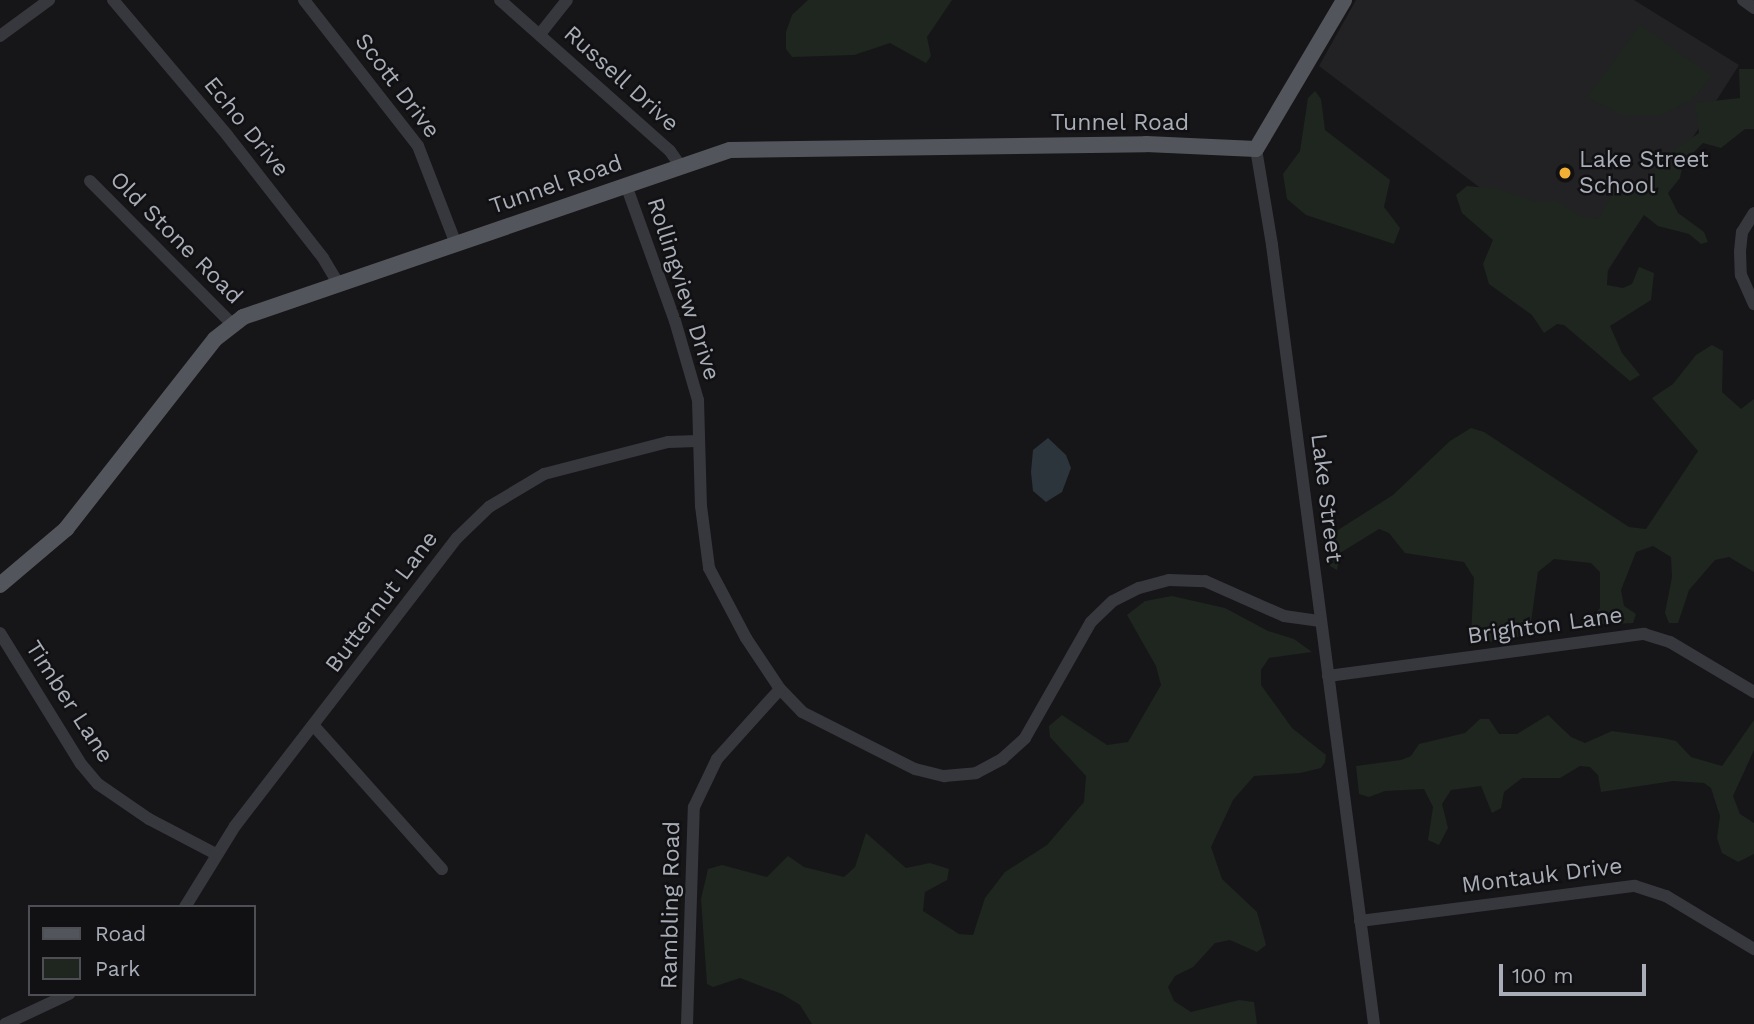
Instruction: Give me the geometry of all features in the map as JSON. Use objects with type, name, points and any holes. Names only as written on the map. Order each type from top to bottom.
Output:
[{"type":"main road","points":[[1256,149],[1344,0]]},
{"type":"main road","name":"Tunnel Road","points":[[0,585],[66,529],[215,339],[232,324],[679,164],[730,150],[776,146],[1146,144],[1256,149]]},
{"type":"street","points":[[0,36],[49,0]]},
{"type":"street","name":"Echo Drive","points":[[113,0],[235,146],[323,258],[339,285]]},
{"type":"street","name":"Scott Drive","points":[[304,0],[418,146],[456,244]]},
{"type":"street","name":"Russell Drive","points":[[500,0],[679,164]]},
{"type":"street","points":[[540,34],[567,0]]},
{"type":"street","points":[[1743,0],[1754,8]]},
{"type":"street","name":"Lake Street","points":[[1256,149],[1272,245],[1319,621],[1374,1024]]},
{"type":"street","name":"Old Stone Road","points":[[90,181],[232,324]]},
{"type":"street","name":"Rollingview Drive","points":[[626,185],[688,358],[698,400],[697,441],[709,568],[721,598],[780,689],[802,712],[915,769],[944,776],[976,773],[1002,759],[1025,738],[1091,622],[1113,601],[1139,588],[1169,580],[1205,581],[1284,616],[1319,621]]},
{"type":"street","points":[[1754,213],[1742,232],[1740,252],[1741,275],[1754,304]]},
{"type":"street","name":"Butternut Lane","points":[[186,905],[216,854],[457,538],[489,507],[544,474],[668,442],[697,441]]},
{"type":"street","name":"Timber Lane","points":[[0,633],[80,764],[98,784],[149,819],[216,854]]},
{"type":"street","name":"Brighton Lane","points":[[1328,676],[1644,634],[1670,642],[1754,692]]},
{"type":"street","name":"Rambling Road","points":[[687,1024],[694,807],[717,758],[780,689]]},
{"type":"street","points":[[314,726],[442,869]]},
{"type":"street","name":"Montauk Drive","points":[[1360,921],[1635,886],[1666,896],[1754,949]]},
{"type":"street","points":[[5,1024],[65,996]]},
{"type":"shaded area","name":"Lake Street School","points":[[1356,0],[1634,0],[1739,65],[1602,280],[1319,66]]},
{"type":"shaded area","points":[[1048,438],[1066,455],[1071,468],[1062,492],[1046,502],[1033,491],[1031,472],[1033,450]]},
{"type":"green space","points":[[808,0],[952,0],[927,37],[931,56],[926,63],[890,43],[854,55],[792,57],[786,49],[786,32],[792,15]]},
{"type":"green space","points":[[1640,25],[1712,76],[1692,100],[1661,115],[1622,115],[1587,97]]},
{"type":"green space","points":[[1739,69],[1754,69],[1754,129],[1745,129],[1721,148],[1703,143],[1683,163],[1680,178],[1668,193],[1678,213],[1704,232],[1708,242],[1701,244],[1689,234],[1658,226],[1644,215],[1608,268],[1607,285],[1623,288],[1632,284],[1639,267],[1654,273],[1651,300],[1610,326],[1622,353],[1640,375],[1630,381],[1564,325],[1557,324],[1544,333],[1532,315],[1489,284],[1483,264],[1493,240],[1462,213],[1456,195],[1467,186],[1499,189],[1536,202],[1558,202],[1580,216],[1598,219],[1615,191],[1649,182],[1660,160],[1699,133],[1695,103],[1740,98]]},
{"type":"green space","points":[[1315,91],[1321,99],[1325,130],[1390,180],[1384,207],[1400,228],[1394,244],[1306,215],[1287,199],[1283,174],[1300,151],[1308,98]]},
{"type":"green space","points":[[1712,345],[1723,351],[1722,392],[1741,409],[1754,399],[1754,572],[1729,557],[1715,560],[1689,590],[1678,623],[1669,623],[1665,613],[1672,577],[1671,557],[1653,546],[1636,552],[1621,590],[1624,606],[1636,614],[1633,623],[1586,625],[1600,608],[1600,572],[1591,563],[1554,559],[1538,572],[1530,629],[1519,637],[1493,642],[1477,640],[1471,635],[1474,578],[1464,562],[1405,553],[1389,533],[1379,529],[1340,553],[1337,570],[1330,566],[1327,537],[1393,495],[1450,441],[1471,428],[1484,432],[1629,527],[1646,529],[1698,451],[1652,398],[1673,384],[1696,355]]},
{"type":"green space","points":[[1172,596],[1225,608],[1268,631],[1294,639],[1312,652],[1269,658],[1261,670],[1261,685],[1292,728],[1326,755],[1325,762],[1321,768],[1300,773],[1254,776],[1233,800],[1211,847],[1222,879],[1257,912],[1266,945],[1257,952],[1230,940],[1215,943],[1193,967],[1175,976],[1168,987],[1174,1001],[1191,1012],[1239,1000],[1254,1002],[1257,1024],[812,1024],[800,1005],[782,994],[740,978],[713,987],[707,984],[701,899],[708,869],[722,865],[767,877],[788,856],[804,867],[844,877],[855,867],[866,833],[906,868],[930,863],[949,869],[947,880],[925,892],[923,911],[959,934],[973,935],[985,898],[1005,872],[1047,845],[1084,802],[1086,776],[1050,737],[1049,726],[1062,715],[1107,745],[1128,742],[1161,685],[1156,666],[1127,615],[1145,601]]},
{"type":"green space","points":[[1548,715],[1571,737],[1585,743],[1612,731],[1663,738],[1676,741],[1691,757],[1722,766],[1754,720],[1754,750],[1733,796],[1740,814],[1754,823],[1754,854],[1738,862],[1722,853],[1717,838],[1720,816],[1711,788],[1704,783],[1673,781],[1601,792],[1598,775],[1590,767],[1580,766],[1560,778],[1522,778],[1504,792],[1501,808],[1492,813],[1481,786],[1451,790],[1442,804],[1448,828],[1439,845],[1428,840],[1433,807],[1424,789],[1385,791],[1369,797],[1359,794],[1356,766],[1401,760],[1411,756],[1419,744],[1465,733],[1480,719],[1489,719],[1499,734],[1517,734]]},
{"type":"place","name":"Lake Street School","points":[[1565,173]]}]
